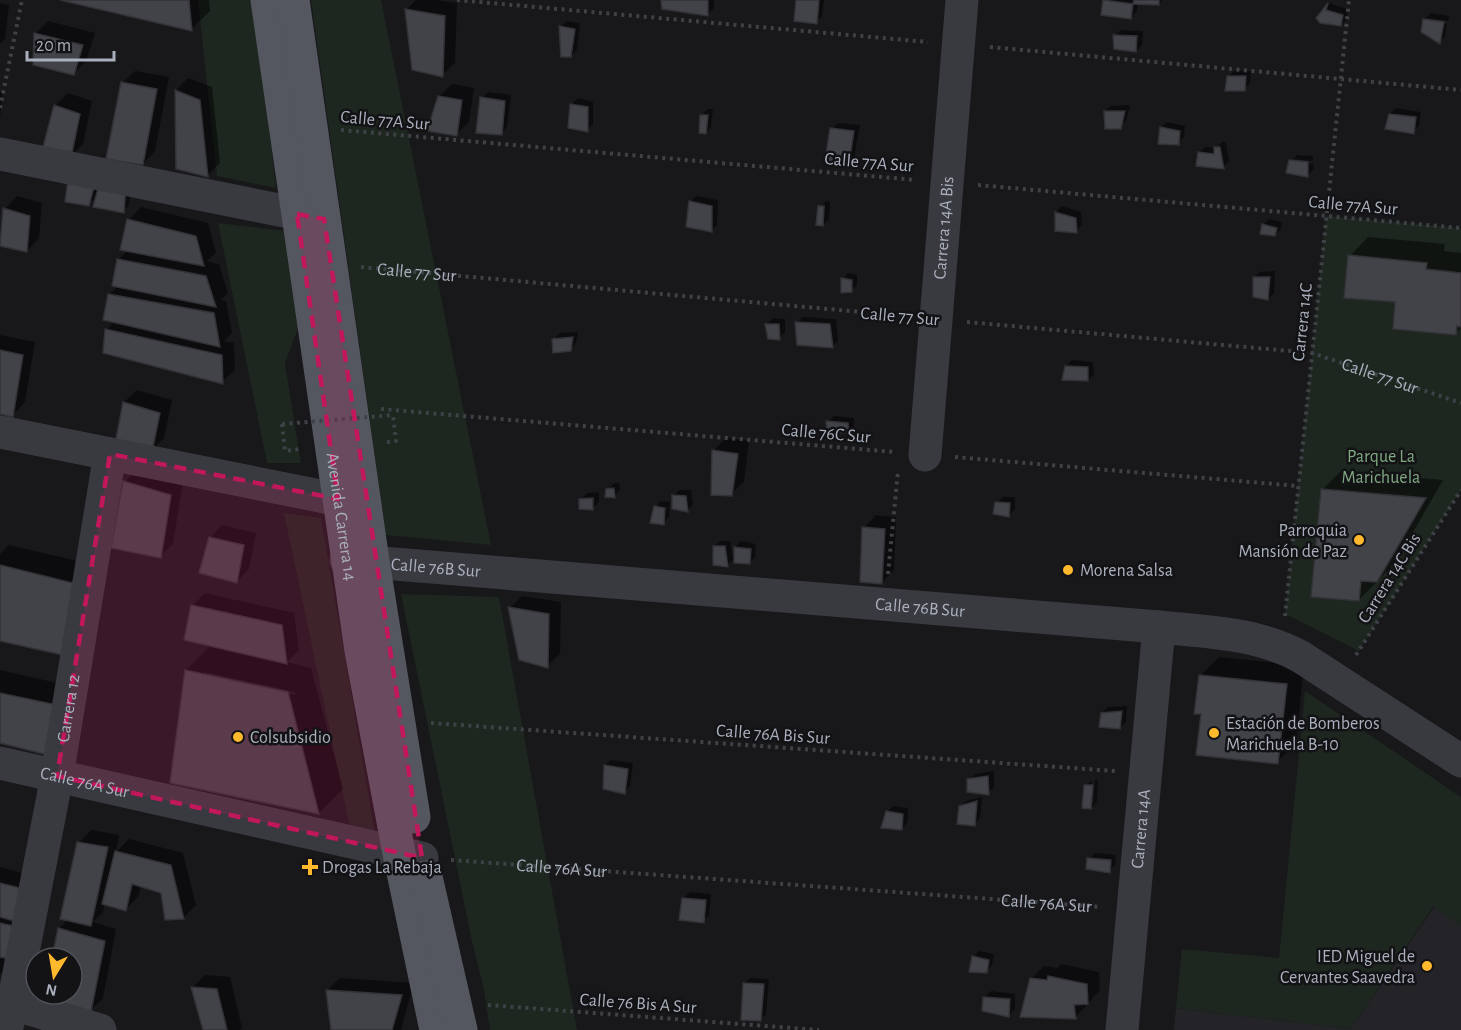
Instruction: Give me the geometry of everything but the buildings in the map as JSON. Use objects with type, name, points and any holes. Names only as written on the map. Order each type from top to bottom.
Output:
[{"type":"main road","name":"Avenida Carrera 14","points":[[267,0],[310,216],[360,561],[376,739],[459,1017]]},
{"type":"main road","name":"Avenida Carrera 14","points":[[293,0],[311,127],[310,216],[331,264],[351,406],[351,502]]},
{"type":"main road","name":"Avenida Carrera 14","points":[[360,561],[398,721],[410,855],[436,1030]]},
{"type":"street","name":"Carrera 14A Bis","points":[[912,453],[936,319],[962,0]]},
{"type":"street","points":[[0,154],[310,216]]},
{"type":"street","points":[[0,432],[351,502]]},
{"type":"street","name":"Carrera 12","points":[[10,1017],[57,776],[110,454]]},
{"type":"street","name":"Calle 76B Sur","points":[[360,561],[1159,627],[1260,640],[1282,646],[1461,760]]},
{"type":"street","name":"Carrera 14A","points":[[1122,1030],[1159,627]]},
{"type":"street","name":"Calle 76A Sur","points":[[0,763],[410,855]]},
{"type":"street","points":[[10,1017],[100,1030]]},
{"type":"path","points":[[0,108],[22,0]]},
{"type":"path","name":"Carrera 14C","points":[[1282,646],[1349,0]]},
{"type":"path","name":"Calle 77A Sur","points":[[311,127],[1461,228]]},
{"type":"path","name":"Calle 77 Sur","points":[[331,264],[1312,353],[1461,403]]},
{"type":"path","name":"Calle 76C Sur","points":[[351,406],[1298,486]]},
{"type":"path","points":[[285,450],[282,424],[393,415],[396,441]]},
{"type":"path","points":[[885,604],[912,453]]},
{"type":"path","name":"Carrera 14C Bis","points":[[1339,681],[1461,490]]},
{"type":"path","name":"Calle 76A Bis Sur","points":[[398,721],[1145,773]]},
{"type":"path","name":"Calle 76A Sur","points":[[410,855],[1133,909]]},
{"type":"path","name":"Calle 76 Bis A Sur","points":[[459,1017],[819,1030]]},
{"type":"highlighted area","points":[[297,214],[324,219],[422,858],[57,776],[110,454],[338,499]]},
{"type":"shaded area","name":"IED Miguel de Cervantes Saavedra","points":[[1434,907],[1461,925],[1461,1030],[1174,1030],[1176,1008],[1351,1029]]},
{"type":"green space","points":[[198,0],[254,0],[276,188],[217,176]]},
{"type":"green space","points":[[311,0],[381,0],[491,545],[386,535]]},
{"type":"green space","name":"Parque La Marichuela","points":[[1326,216],[1461,228],[1461,490],[1359,651],[1285,614]]},
{"type":"green space","points":[[218,223],[287,231],[300,323],[285,363],[301,463],[267,463]]},
{"type":"green space","points":[[284,513],[321,518],[375,833],[350,827]]},
{"type":"green space","points":[[401,594],[499,597],[577,1030],[490,1030],[484,990],[471,937]]},
{"type":"green space","points":[[1305,691],[1461,797],[1461,925],[1433,907],[1351,1029],[1176,1008],[1182,949],[1279,958]]},
{"type":"place","name":"Parroquia Mansión de Paz","points":[[1359,540]]},
{"type":"place","name":"Morena Salsa","points":[[1068,570]]},
{"type":"place","name":"Estación de Bomberos Marichuela B-10","points":[[1214,733]]},
{"type":"place","name":"Colsubsidio","points":[[238,737]]},
{"type":"place","name":"Drogas La Rebaja","points":[[310,867]]},
{"type":"place","name":"IED Miguel de Cervantes Saavedra","points":[[1427,966]]}]
